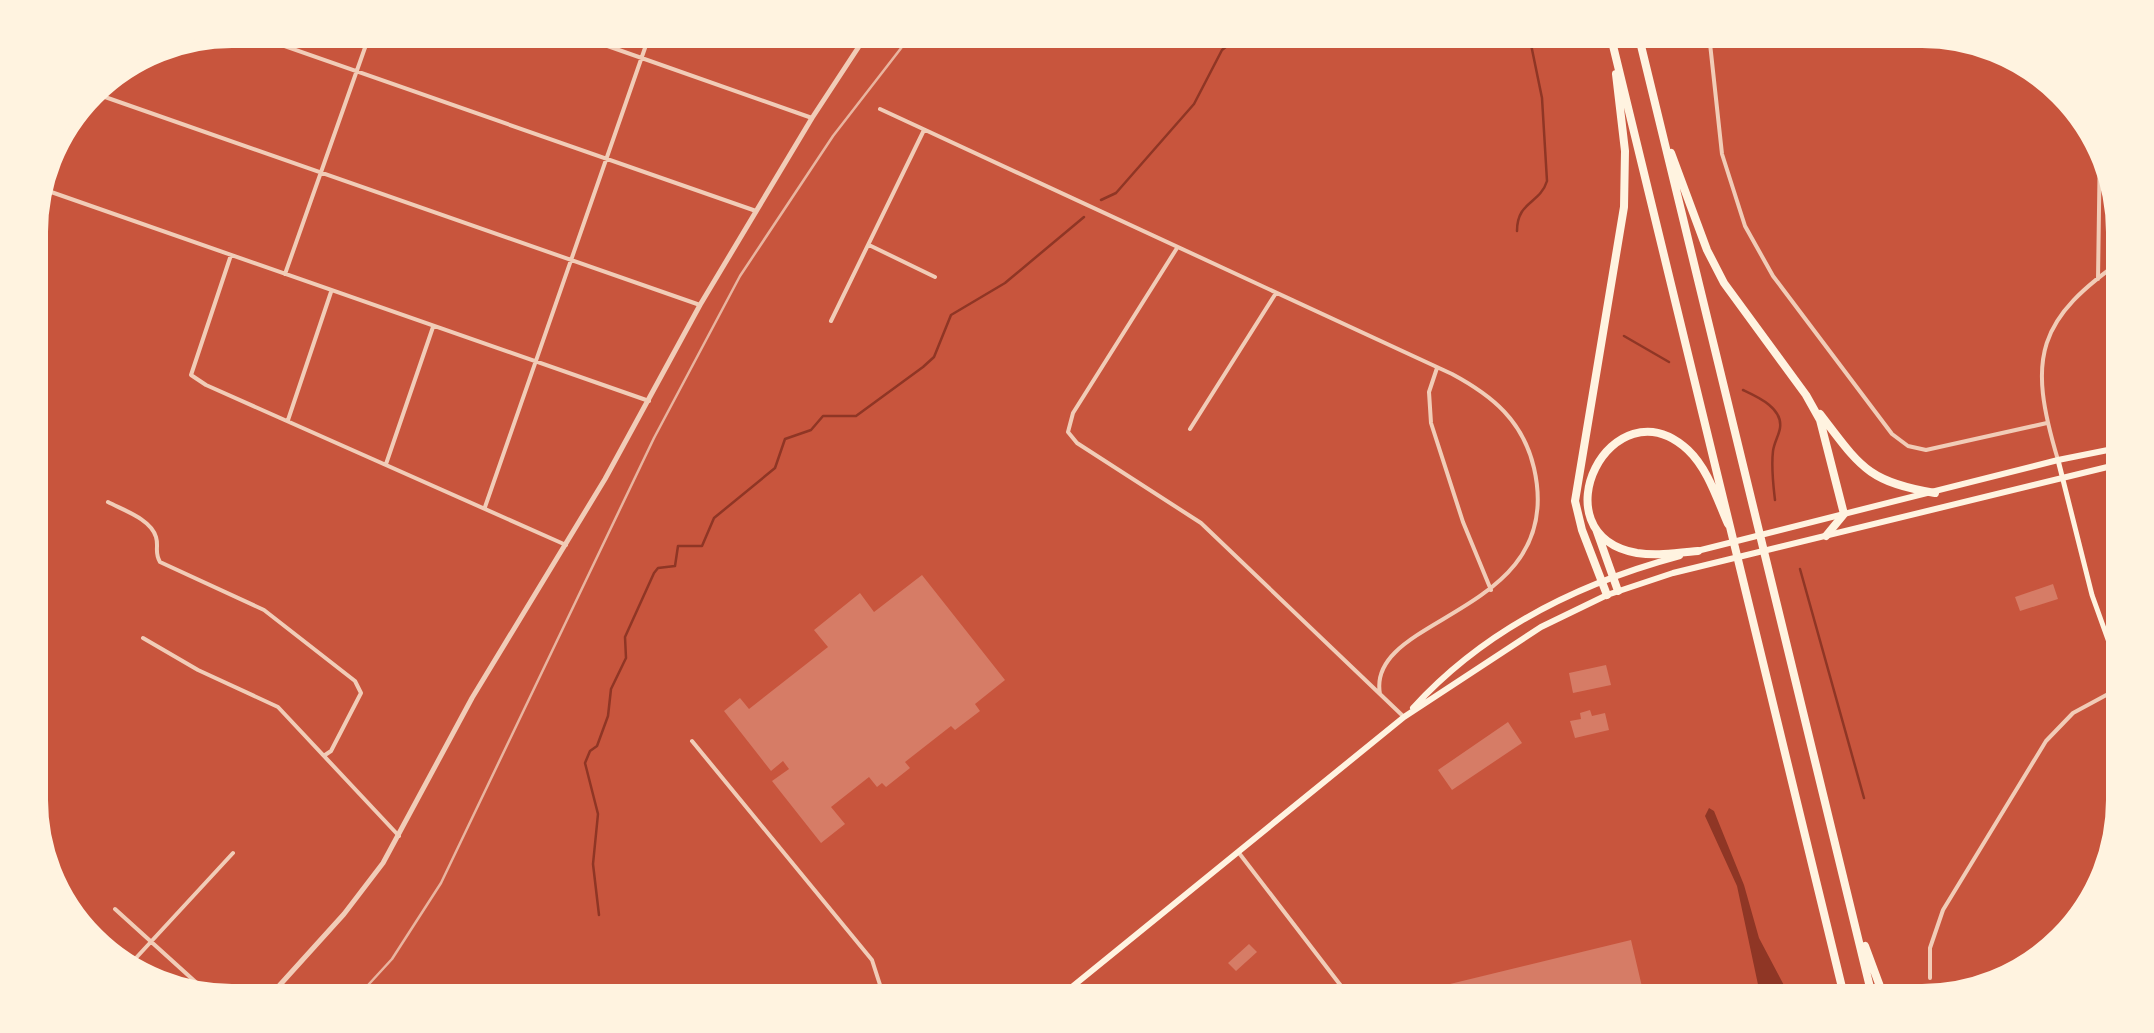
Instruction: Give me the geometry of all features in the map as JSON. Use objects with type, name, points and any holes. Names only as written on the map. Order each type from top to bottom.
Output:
[{"type":"highway","points":[[1607,595],[1575,501],[1624,207],[1625,150],[1611,42]]},
{"type":"highway","points":[[1612,42],[1843,990]]},
{"type":"highway","points":[[1640,42],[1871,990]]},
{"type":"highway","points":[[1655,106],[1707,250],[1742,312],[1856,462],[1870,474],[1898,487],[1934,493]]},
{"type":"highway","points":[[1806,395],[1820,420],[1844,514],[1826,536]]},
{"type":"highway","points":[[1618,591],[1587,502],[1586,487],[1595,463],[1624,438],[1658,434],[1672,438],[1695,457],[1736,543]]},
{"type":"highway","points":[[1595,525],[1625,550],[1655,555],[1698,551]]},
{"type":"highway","points":[[1852,910],[1881,990]]},
{"type":"main road","points":[[1404,717],[1455,665],[1495,636],[1533,613],[1613,576],[1795,526],[2112,449]]},
{"type":"main road","points":[[2058,460],[2092,595],[2112,654]]},
{"type":"main road","points":[[1068,991],[1404,717],[1541,627],[1607,595],[1703,566],[2112,466]]},
{"type":"street","points":[[273,42],[756,211]]},
{"type":"street","points":[[285,274],[367,42]]},
{"type":"street","points":[[596,42],[812,118]]},
{"type":"street","points":[[484,508],[647,42]]},
{"type":"street","points":[[275,991],[344,914],[399,836],[472,698],[566,545],[700,304],[861,42]]},
{"type":"street","points":[[1710,42],[1722,154],[1745,226],[1773,276],[1892,434],[1908,446],[1926,450],[2047,423]]},
{"type":"street","points":[[101,95],[700,304]]},
{"type":"street","points":[[880,109],[1437,368],[1477,388],[1506,411],[1531,456],[1537,498],[1531,532],[1517,562],[1491,590],[1397,649],[1381,668],[1380,694]]},
{"type":"street","points":[[831,321],[924,130]]},
{"type":"street","points":[[2098,279],[2100,168]]},
{"type":"street","points":[[47,191],[649,401]]},
{"type":"street","points":[[869,245],[934,277]]},
{"type":"street","points":[[1177,248],[1073,413],[1068,432],[1077,443],[1201,523],[1404,717]]},
{"type":"street","points":[[231,255],[191,375],[566,545]]},
{"type":"street","points":[[2058,460],[2041,391],[2047,343],[2070,302],[2112,269]]},
{"type":"street","points":[[288,420],[332,290]]},
{"type":"street","points":[[1190,429],[1276,293]]},
{"type":"street","points":[[386,464],[434,326]]},
{"type":"street","points":[[1437,368],[1429,392],[1431,423],[1462,522],[1491,590]]},
{"type":"street","points":[[108,502],[148,525],[156,537],[155,551],[160,562],[264,610],[355,681],[360,692],[357,704],[325,755]]},
{"type":"street","points":[[143,638],[198,670],[278,707],[399,836]]},
{"type":"street","points":[[1930,978],[1930,948],[1943,910],[2046,742],[2073,713],[2112,692]]},
{"type":"street","points":[[692,740],[872,960],[882,991]]},
{"type":"street","points":[[1238,852],[1344,990]]},
{"type":"street","points":[[132,962],[233,853]]},
{"type":"street","points":[[115,909],[202,988]]},
{"type":"shaded area","points":[[1709,808],[1714,811],[1744,885],[1759,938],[1787,990],[1759,990],[1737,886],[1705,816]]},
{"type":"building","points":[[922,575],[1005,680],[975,704],[980,711],[955,730],[951,726],[905,762],[910,768],[886,787],[882,783],[877,787],[869,777],[831,807],[845,824],[821,843],[772,781],[789,769],[783,761],[771,771],[724,711],[740,698],[749,709],[828,647],[814,630],[860,593],[874,612]]},
{"type":"building","points":[[2053,584],[2058,599],[2020,611],[2015,597]]},
{"type":"building","points":[[1606,665],[1611,685],[1573,693],[1569,673]]},
{"type":"building","points":[[1590,710],[1592,716],[1605,713],[1609,730],[1575,738],[1570,721],[1581,719],[1580,713]]},
{"type":"building","points":[[1508,722],[1522,743],[1452,790],[1438,770]]},
{"type":"building","points":[[1631,940],[1643,990],[1452,990],[1450,984]]},
{"type":"building","points":[[1249,944],[1257,952],[1236,971],[1228,963]]},
{"type":"waterway","points":[[1101,200],[1116,193],[1194,104],[1222,50],[1232,42]]},
{"type":"waterway","points":[[1517,231],[1521,214],[1547,181],[1542,98],[1530,42]]},
{"type":"waterway","points":[[599,915],[593,864],[598,814],[585,763],[597,746],[608,716],[611,689],[626,658],[625,637],[654,573],[658,568],[675,566],[678,546],[702,546],[714,518],[775,468],[785,439],[811,430],[823,416],[856,416],[923,367],[934,357],[951,315],[1005,283],[1084,217]]},
{"type":"waterway","points":[[1624,336],[1669,362]]},
{"type":"waterway","points":[[1743,390],[1768,404],[1780,421],[1772,457],[1775,500]]},
{"type":"waterway","points":[[1800,569],[1864,798]]},
{"type":"railway","points":[[363,991],[392,959],[441,883],[654,438],[740,276],[833,136],[906,42]]}]
